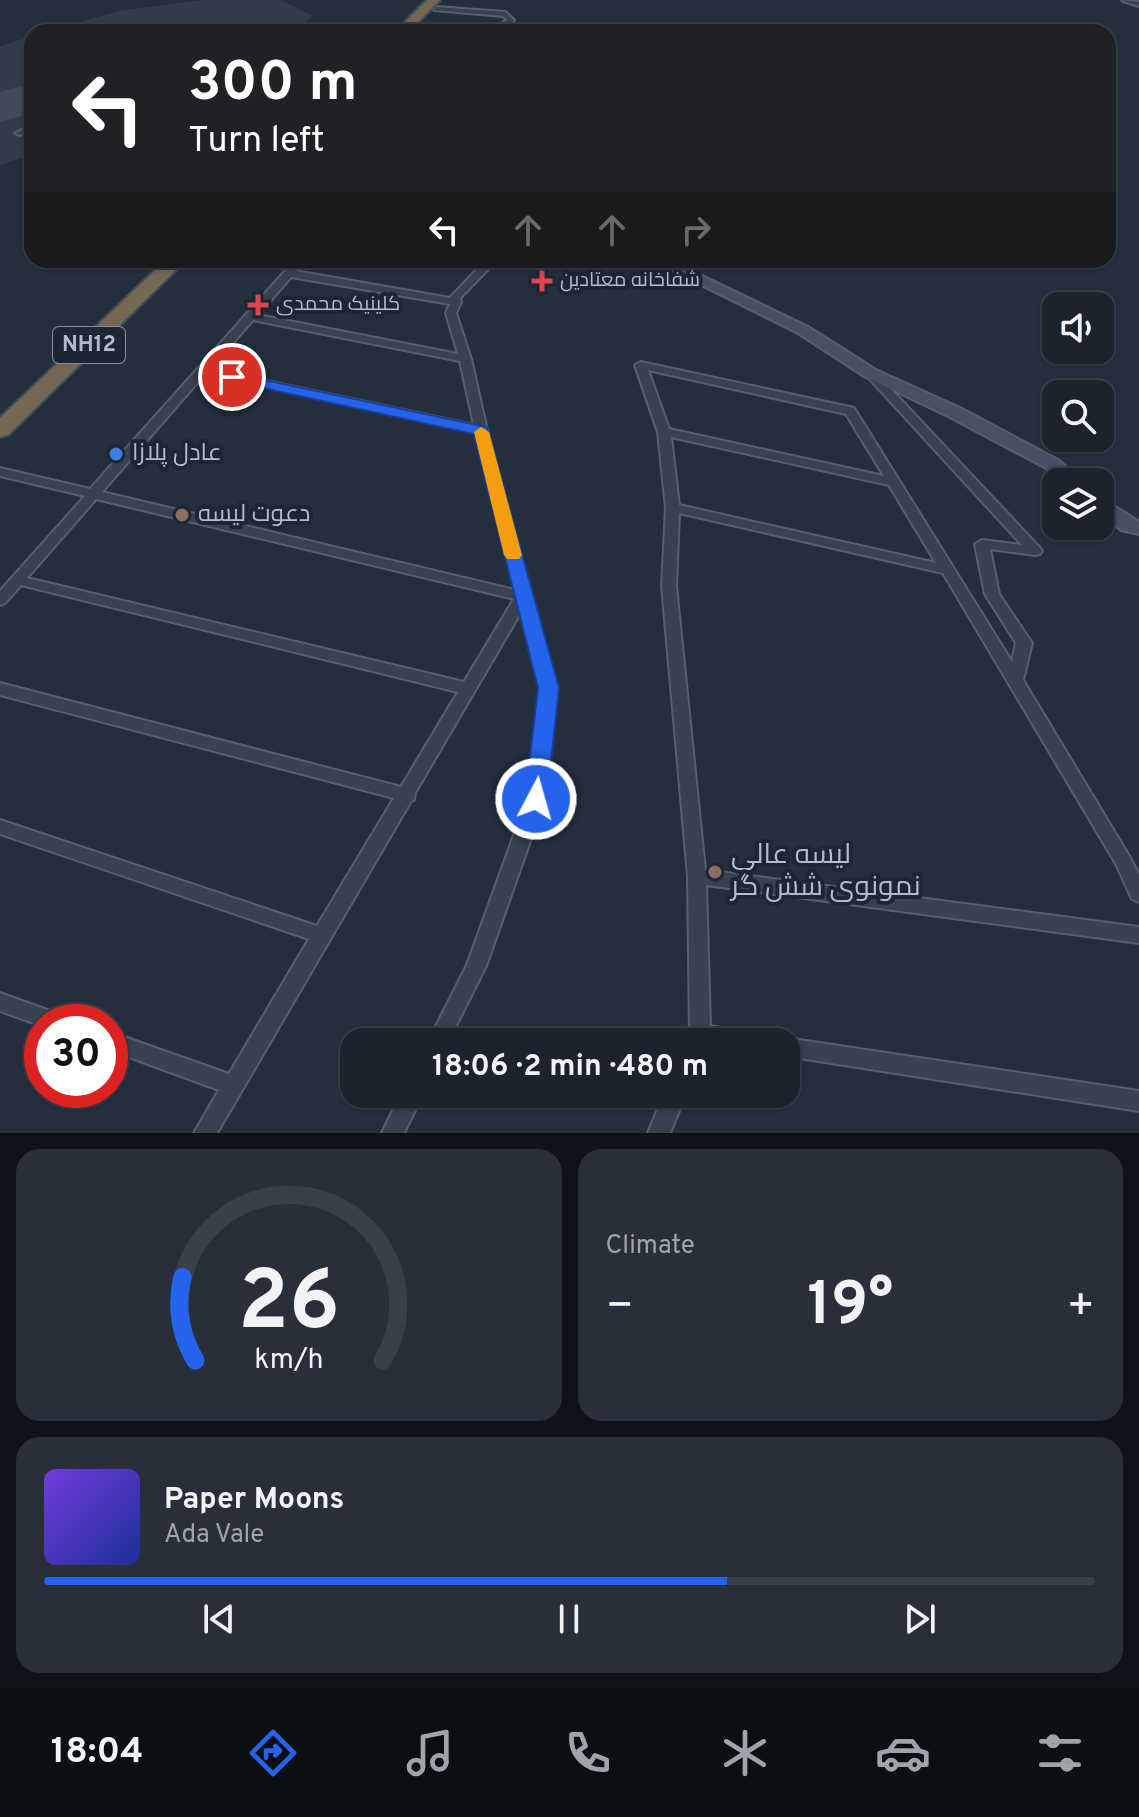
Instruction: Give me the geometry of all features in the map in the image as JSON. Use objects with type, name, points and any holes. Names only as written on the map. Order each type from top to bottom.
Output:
[{"type":"highway","points":[[411,24],[439,3]]},
{"type":"highway","points":[[419,24],[439,3]]},
{"type":"highway","name":"NH12","points":[[0,409],[150,268]]},
{"type":"highway","name":"NH12","points":[[0,430],[169,268]]},
{"type":"street","points":[[1125,0],[1139,4]]},
{"type":"street","points":[[439,3],[505,14],[511,20],[505,24]]},
{"type":"street","points":[[19,133],[24,131]]},
{"type":"street","points":[[0,600],[293,268]]},
{"type":"street","points":[[445,1028],[476,966],[536,799],[548,688],[451,313],[455,297],[484,268]]},
{"type":"street","points":[[675,268],[803,330],[870,373],[956,413],[1055,468]]},
{"type":"street","points":[[288,273],[456,302]]},
{"type":"street","points":[[249,316],[465,359]]},
{"type":"street","points":[[698,1028],[697,876],[669,586],[673,508],[664,432],[641,365],[850,411],[1015,680],[1123,861],[1139,894]]},
{"type":"street","points":[[201,370],[481,430]]},
{"type":"street","points":[[870,373],[1035,551],[982,544],[992,594],[1024,643],[1015,680]]},
{"type":"street","points":[[664,432],[892,482]]},
{"type":"street","points":[[0,472],[523,596]]},
{"type":"street","points":[[673,508],[947,570]]},
{"type":"street","points":[[1114,514],[1128,526],[1139,528]]},
{"type":"street","points":[[17,580],[470,689]]},
{"type":"street","points":[[205,1133],[320,935],[408,795],[523,596]]},
{"type":"street","points":[[0,689],[408,795]]},
{"type":"street","points":[[0,827],[320,935]]},
{"type":"street","points":[[697,876],[1139,935]]},
{"type":"street","points":[[0,1002],[24,1010]]},
{"type":"street","points":[[128,1047],[233,1085]]},
{"type":"street","points":[[800,1049],[1139,1101]]},
{"type":"street","points":[[393,1133],[405,1108]]},
{"type":"street","points":[[659,1133],[669,1108]]},
{"type":"shaded area","points":[[202,0],[281,0],[313,16],[303,24],[73,24],[118,11]]},
{"type":"shaded area","points":[[24,38],[24,157],[0,165],[0,46]]},
{"type":"runway","points":[[0,108],[24,100]]},
{"type":"slow traffic","points":[[481,432],[513,555]]},
{"type":"place","name":"شفاخانه معتادین","points":[[542,281]]},
{"type":"place","name":"کلینیک محمدی","points":[[258,305]]},
{"type":"place","name":"عادل پلازا","points":[[116,454]]},
{"type":"place","name":"دعوت لیسه","points":[[182,515]]},
{"type":"place","name":"لیسه عالی نمونوی شش گر","points":[[715,872]]},
{"type":"route","points":[[232,377],[481,430],[548,688],[536,799]]}]
